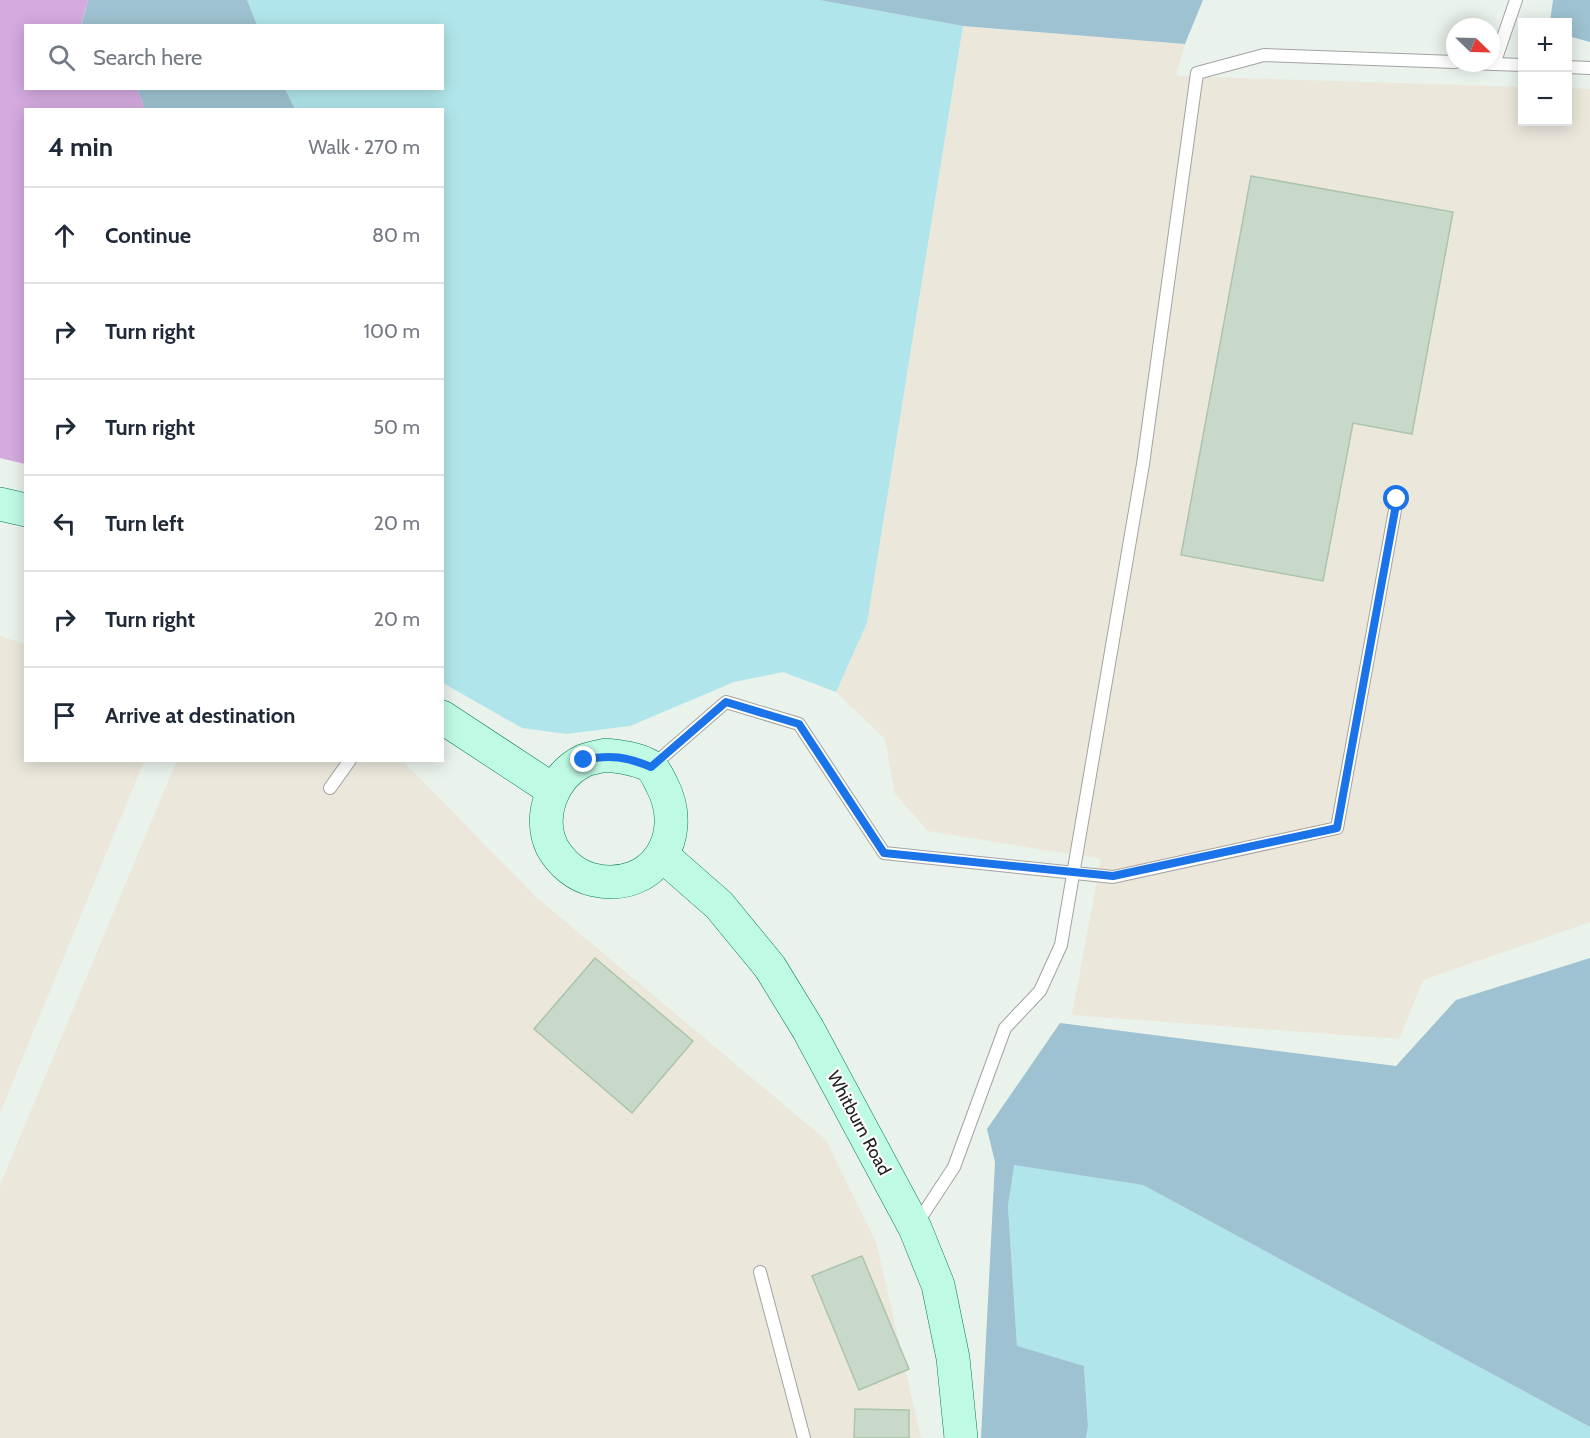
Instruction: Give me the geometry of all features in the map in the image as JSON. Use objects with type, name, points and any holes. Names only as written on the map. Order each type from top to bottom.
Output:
[{"type":"main road","points":[[0,504],[24,510]]},
{"type":"main road","points":[[444,718],[552,790]]},
{"type":"main road","points":[[606,755],[627,757],[651,767],[672,803],[672,830],[662,855],[642,874],[621,882],[606,883],[585,878],[570,869],[555,852],[549,840],[546,816],[552,790],[566,772],[584,760],[606,755]]},
{"type":"main road","name":"Whitburn Road","points":[[662,855],[719,905],[770,967],[808,1029],[915,1227],[938,1285],[953,1358],[961,1438]]},
{"type":"lane","points":[[1500,47],[1516,0]]},
{"type":"lane","points":[[915,1227],[954,1167],[1005,1028],[1040,990],[1061,945],[1143,464],[1197,73],[1264,55],[1446,62]]},
{"type":"lane","points":[[1500,64],[1518,65]]},
{"type":"lane","points":[[1572,67],[1590,68]]},
{"type":"lane","points":[[651,767],[726,702],[799,724],[884,853],[1113,876],[1337,828],[1397,499]]},
{"type":"lane","points":[[330,788],[349,762]]},
{"type":"lane","points":[[760,1272],[804,1438]]},
{"type":"shaded area","points":[[0,0],[88,0],[81,24],[24,24],[24,90],[137,90],[145,108],[24,108],[24,464],[0,458]]},
{"type":"shaded area","points":[[88,0],[247,0],[257,24],[82,24]]},
{"type":"shaded area","points":[[247,0],[819,0],[963,26],[867,623],[836,692],[783,672],[734,682],[630,726],[566,734],[522,728],[444,684],[444,108],[294,108],[286,90],[444,90],[444,24],[257,24]]},
{"type":"shaded area","points":[[819,0],[1203,0],[1185,44],[963,26]]},
{"type":"shaded area","points":[[1553,0],[1590,0],[1590,42],[1572,37],[1572,18],[1551,18]]},
{"type":"shaded area","points":[[963,26],[1185,44],[1176,76],[1518,87],[1518,126],[1572,126],[1572,88],[1590,89],[1590,922],[1423,980],[1399,1039],[1072,1015],[1101,859],[928,831],[895,794],[885,739],[836,692],[867,623]]},
{"type":"shaded area","points":[[137,90],[286,90],[294,108],[145,108]]},
{"type":"shaded area","points":[[0,636],[24,644],[24,762],[144,762],[0,1113]]},
{"type":"shaded area","points":[[176,762],[404,762],[536,897],[826,1140],[876,1242],[921,1438],[0,1438],[0,1185]]},
{"type":"shaded area","points":[[1590,958],[1590,1427],[1143,1185],[1014,1165],[1008,1206],[1017,1346],[1084,1366],[1088,1426],[1086,1438],[981,1438],[995,1162],[987,1129],[1060,1023],[1396,1066],[1456,1000]]},
{"type":"shaded area","points":[[1013,1164],[1143,1185],[1590,1427],[1590,1438],[1086,1438],[1088,1426],[1084,1366],[1017,1347],[1008,1206]]},
{"type":"building","points":[[1251,176],[1453,212],[1412,434],[1353,423],[1323,581],[1181,555]]},
{"type":"building","points":[[595,958],[693,1041],[632,1113],[534,1029]]},
{"type":"building","points":[[862,1256],[909,1369],[859,1390],[812,1276]]},
{"type":"building","points":[[855,1409],[909,1410],[909,1438],[854,1438]]},
{"type":"route","points":[[584,760],[606,755],[627,757],[651,767],[726,702],[799,724],[884,853],[1113,876],[1337,828],[1397,499]]}]
